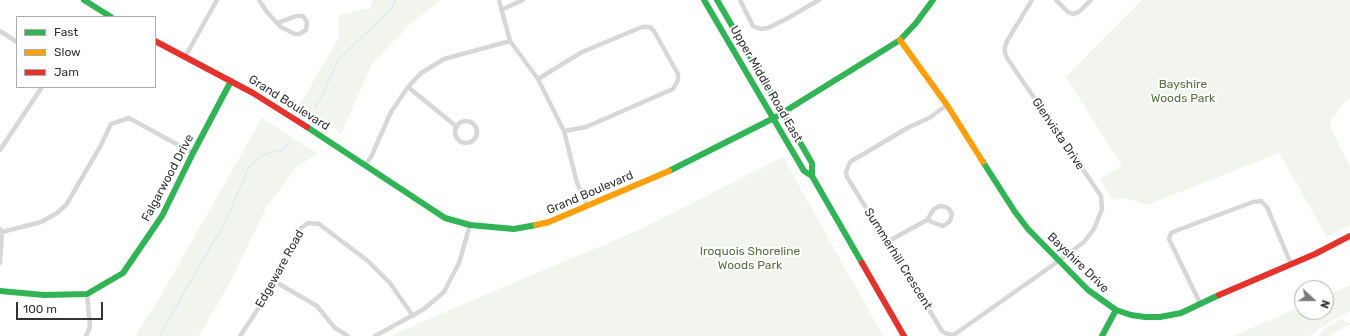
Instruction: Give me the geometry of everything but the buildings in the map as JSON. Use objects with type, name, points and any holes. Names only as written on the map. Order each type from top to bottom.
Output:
[{"type":"street","points":[[84,0],[109,16]]},
{"type":"street","points":[[185,57],[218,0]]},
{"type":"street","points":[[259,0],[267,12],[277,23],[281,27],[295,34],[299,34],[306,30],[307,22],[303,16],[296,16],[277,23]]},
{"type":"street","points":[[499,0],[510,41],[538,80],[564,131],[577,183],[588,205]]},
{"type":"street","points":[[501,10],[523,0]]},
{"type":"street","name":"Upper Middle Road East","points":[[704,0],[804,171],[812,176],[904,336]]},
{"type":"street","name":"Upper Middle Road East","points":[[717,0],[812,163],[812,176]]},
{"type":"street","points":[[740,0],[753,26],[761,29],[768,28],[820,0]]},
{"type":"street","name":"Grand Boulevard","points":[[156,42],[253,93],[288,114],[445,218],[470,225],[514,229],[549,222],[659,176],[774,118],[900,40],[933,0]]},
{"type":"street","name":"Glenvista Drive","points":[[1032,0],[1007,41],[1004,53],[1101,196],[1102,209],[1094,229],[1084,242],[1059,261]]},
{"type":"street","points":[[1056,0],[1068,12],[1073,14],[1079,12],[1091,0]]},
{"type":"street","points":[[538,80],[582,52],[642,27],[650,27],[654,31],[678,74],[678,80],[673,89],[586,126],[564,131]]},
{"type":"street","points":[[0,31],[16,41]]},
{"type":"street","name":"Bayshire Drive","points":[[900,40],[947,105],[1015,212],[1028,229],[1088,290],[1116,310],[1131,315],[1160,316],[1181,313],[1200,303],[1315,254],[1350,236]]},
{"type":"street","points":[[365,165],[371,157],[391,112],[408,87],[421,73],[444,58],[510,41]]},
{"type":"street","name":"Falgarwood Drive","points":[[87,294],[123,272],[162,216],[193,153],[231,82]]},
{"type":"street","points":[[408,87],[457,127]]},
{"type":"street","points":[[0,150],[41,88]]},
{"type":"street","name":"Summerhill Crescent","points":[[947,105],[929,118],[909,127],[850,162],[846,172],[847,177],[942,331],[951,335],[955,334],[1059,261]]},
{"type":"street","points":[[0,263],[1,230],[41,222],[57,213],[66,205],[100,147],[111,124],[129,118],[193,153]]},
{"type":"street","points":[[462,122],[472,124],[476,132],[474,139],[469,143],[458,140],[455,134],[457,127],[462,122]]},
{"type":"street","points":[[1200,303],[1169,239],[1172,234],[1178,230],[1253,202],[1261,201],[1267,207],[1291,264]]},
{"type":"street","points":[[887,242],[927,220],[934,209],[940,206],[946,207],[952,214],[950,221],[945,225],[939,225],[927,220]]},
{"type":"street","name":"Edgeware Road","points":[[240,336],[266,297],[301,228],[308,223],[319,224],[368,261],[390,283],[413,316]]},
{"type":"street","points":[[375,336],[424,309],[444,292],[459,263],[470,225]]},
{"type":"street","points":[[274,281],[317,306],[335,328],[348,336]]},
{"type":"street","points":[[0,291],[44,295],[87,294],[90,327],[86,336]]},
{"type":"street","points":[[1102,336],[1116,310]]},
{"type":"green space","points":[[373,0],[440,0],[411,23],[372,64],[341,134],[300,104],[339,37],[339,15],[370,8]]},
{"type":"green space","name":"Bayshire Woods Park","points":[[1142,0],[1350,0],[1350,97],[1342,104],[1330,122],[1332,130],[1350,167],[1350,225],[1327,237],[1279,153],[1147,205],[1124,198],[1112,200],[1100,179],[1122,166],[1066,77]]},
{"type":"green space","points":[[262,118],[317,153],[296,168],[266,208],[232,279],[199,336],[135,336],[157,302]]},
{"type":"green space","name":"Iroquois Shoreline Woods Park","points":[[783,157],[883,336],[390,336],[637,231]]},
{"type":"green space","points":[[1350,285],[1350,311],[1320,328],[1311,336],[1233,336],[1294,309],[1294,320],[1334,320],[1334,292]]},
{"type":"green space","points":[[1341,319],[1350,324],[1328,336],[1318,336],[1324,329]]},
{"type":"waterway","points":[[315,107],[339,59],[392,8],[395,0]]},
{"type":"waterway","points":[[159,336],[224,225],[248,169],[262,155],[282,150],[289,142]]},
{"type":"traffic: fast","points":[[84,0],[109,16]]},
{"type":"traffic: fast","points":[[704,0],[804,171],[812,176],[862,263]]},
{"type":"traffic: fast","points":[[717,0],[812,163],[812,176]]},
{"type":"traffic: fast","points":[[669,171],[774,118],[900,40],[916,23],[933,0]]},
{"type":"traffic: fast","points":[[0,291],[44,295],[87,294],[123,273],[162,216],[231,81]]},
{"type":"traffic: fast","points":[[307,127],[445,218],[470,225],[514,229],[536,225]]},
{"type":"traffic: fast","points":[[983,162],[1015,212],[1028,229],[1088,290],[1116,310],[1131,315],[1160,317],[1181,313],[1219,295]]},
{"type":"traffic: fast","points":[[1102,336],[1116,310]]},
{"type":"traffic: slow","points":[[900,40],[947,105],[983,162]]},
{"type":"traffic: slow","points":[[536,225],[549,222],[669,171]]},
{"type":"traffic: jam","points":[[156,42],[253,93],[307,127]]},
{"type":"traffic: jam","points":[[1219,295],[1315,254],[1350,236]]},
{"type":"traffic: jam","points":[[862,263],[904,336]]}]
